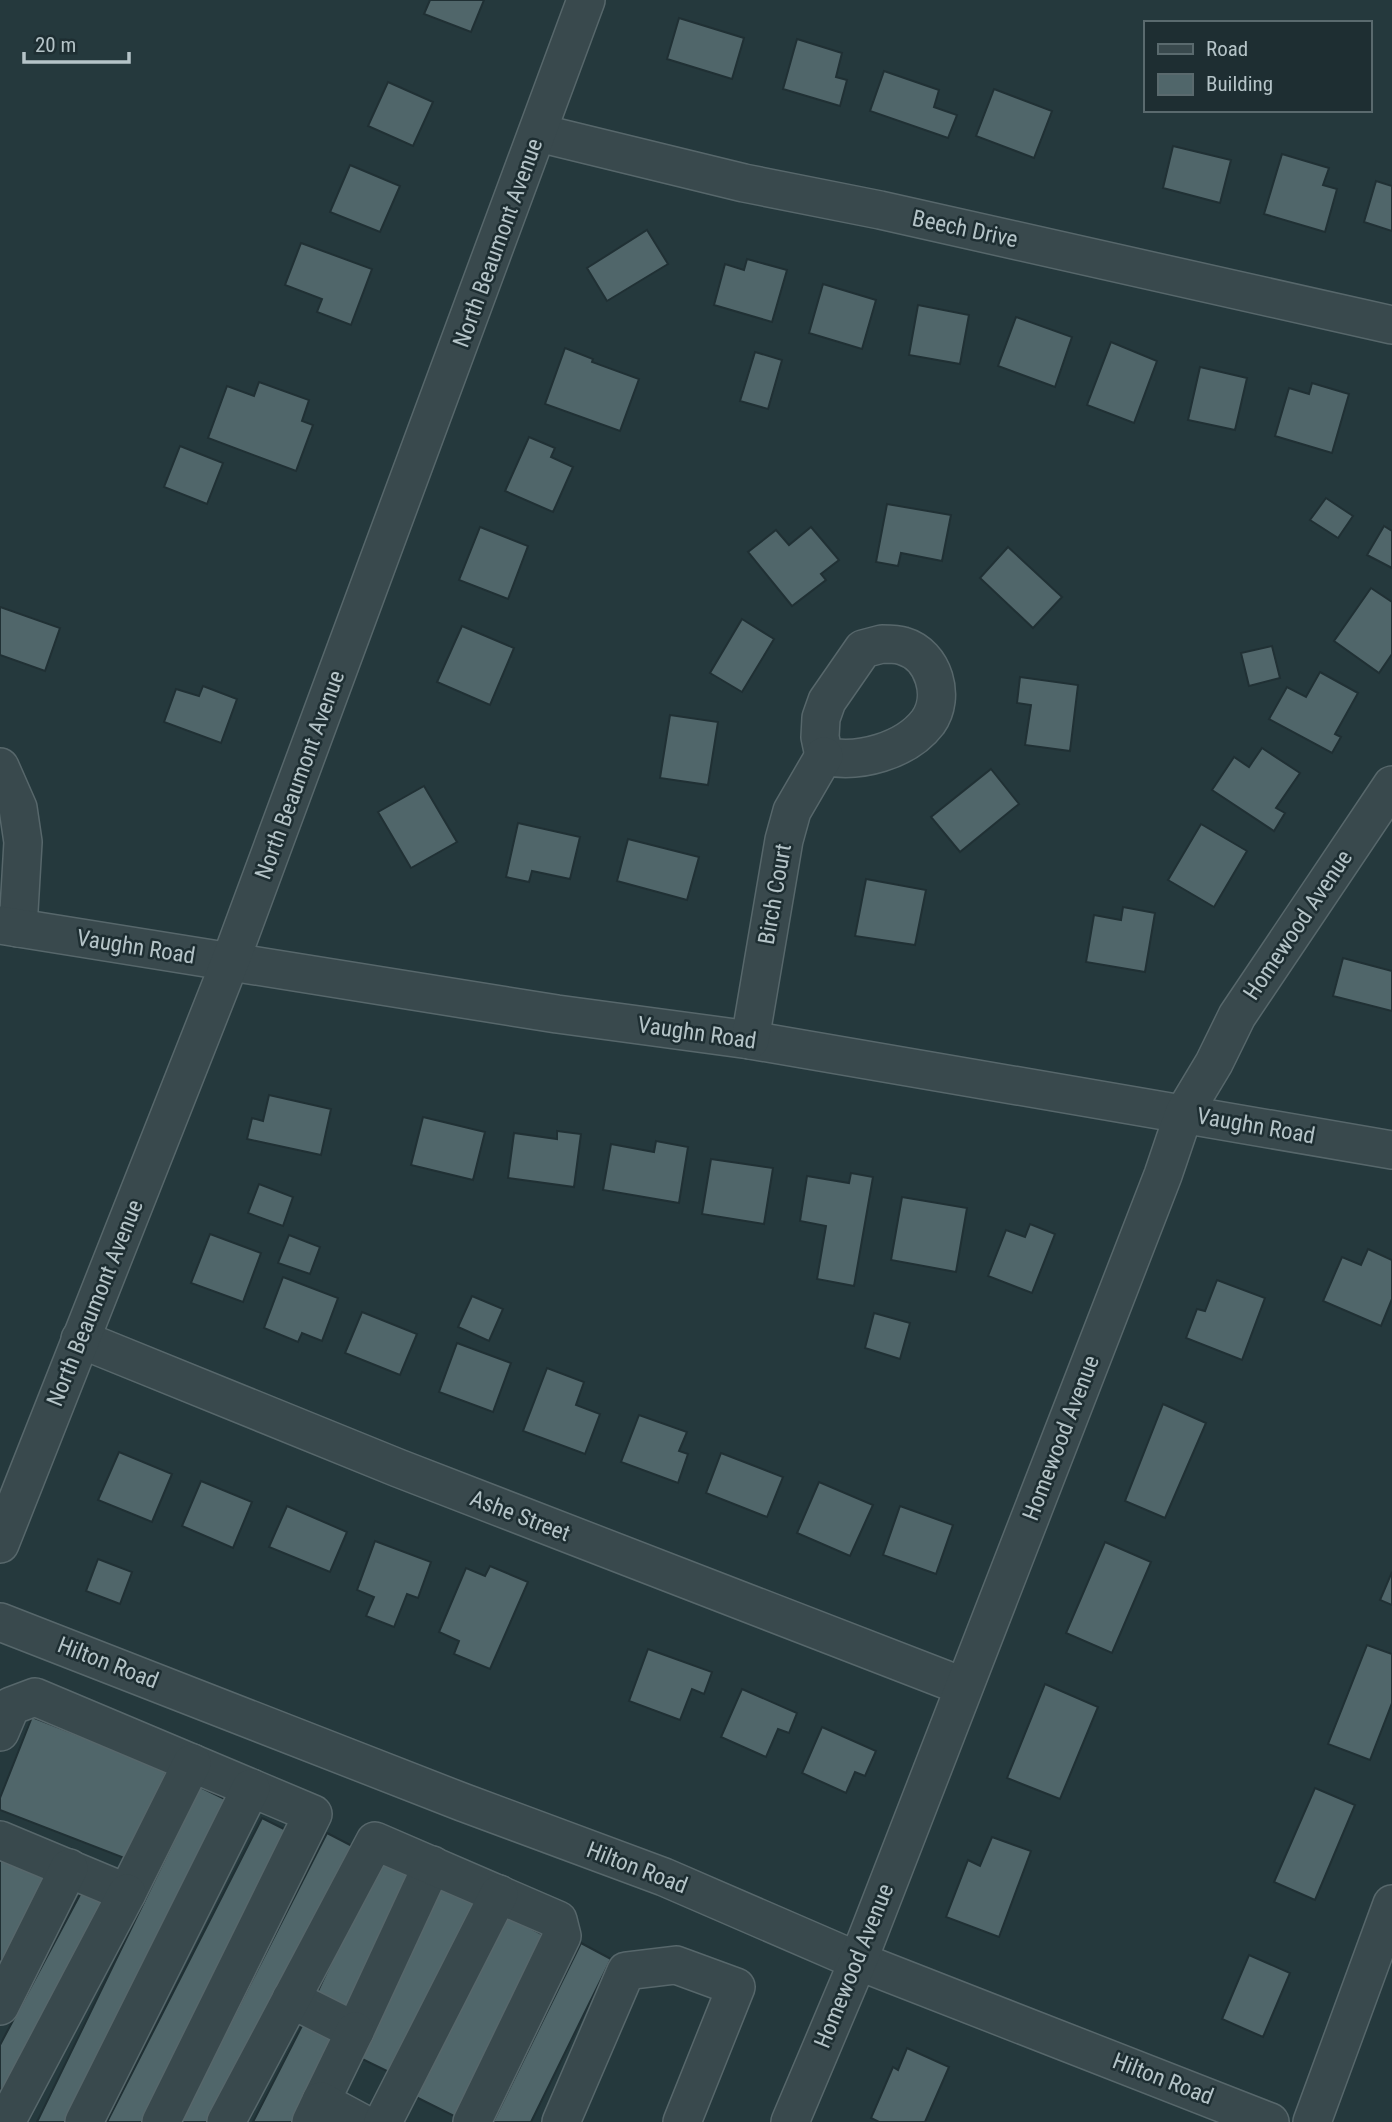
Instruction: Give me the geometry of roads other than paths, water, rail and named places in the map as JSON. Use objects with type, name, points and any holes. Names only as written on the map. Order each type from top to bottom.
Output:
[{"type":"street","name":"North Beaumont Avenue","points":[[0,1544],[230,962],[586,0]]},
{"type":"street","name":"Beech Drive","points":[[539,133],[744,183],[880,210],[1392,325]]},
{"type":"street","name":"Birch Court","points":[[750,1041],[784,840],[792,811],[824,756]]},
{"type":"street","points":[[0,767],[18,808],[23,842],[9,927]]},
{"type":"street","name":"Homewood Avenue","points":[[790,2122],[858,1962],[962,1686],[1129,1264],[1184,1113],[1214,1063],[1237,1016],[1392,785]]},
{"type":"street","name":"Vaughn Road","points":[[9,927],[750,1041],[1392,1150]]},
{"type":"street","name":"Ashe Street","points":[[80,1339],[398,1468],[962,1686]]},
{"type":"street","name":"Hilton Road","points":[[0,1622],[462,1802],[664,1877],[858,1962],[1270,2122]]},
{"type":"street","points":[[0,1732],[11,1706],[35,1697],[313,1814],[161,2122]]},
{"type":"street","points":[[6,2122],[192,1763]]},
{"type":"street","points":[[84,2122],[251,1788]]},
{"type":"street","points":[[0,1840],[127,1892]]},
{"type":"street","points":[[226,2122],[375,1841],[558,1920],[562,1936],[472,2122]]},
{"type":"street","points":[[360,2122],[316,2112],[432,1865]]},
{"type":"street","points":[[0,2006],[69,1868]]},
{"type":"street","points":[[383,2122],[499,1894]]},
{"type":"street","points":[[1312,2122],[1392,1904]]},
{"type":"street","points":[[561,2122],[626,1971],[676,1965],[736,1987],[682,2122]]},
{"type":"street","points":[[291,1999],[355,2031]]}]
